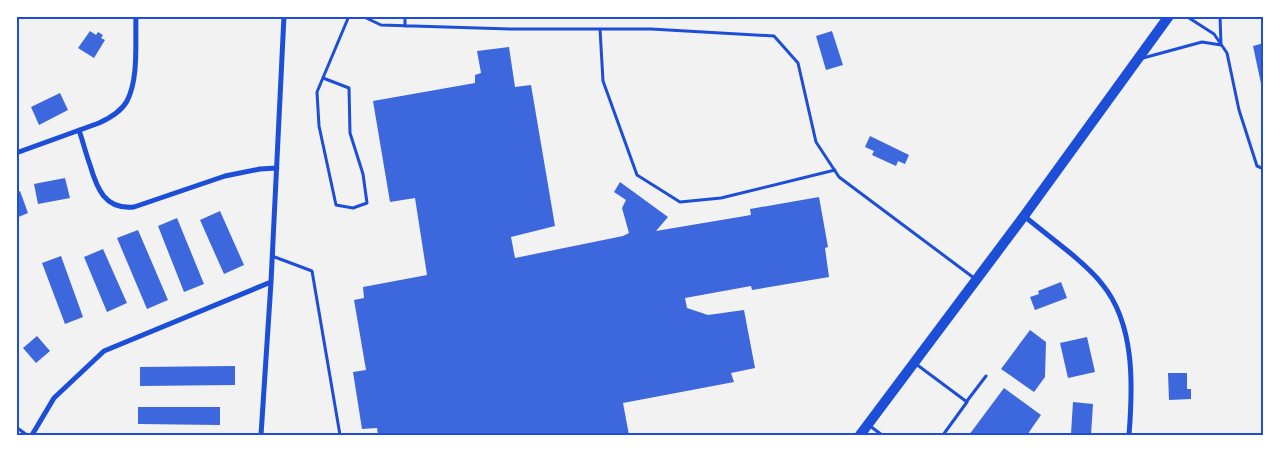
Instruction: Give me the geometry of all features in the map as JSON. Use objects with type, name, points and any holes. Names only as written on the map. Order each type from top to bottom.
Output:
[{"type":"main road","points":[[860,435],[1024,216],[1169,16]]},
{"type":"street","points":[[17,152],[79,130],[110,117],[119,111],[126,102],[131,89],[135,64],[136,16]]},
{"type":"street","points":[[261,435],[277,168],[283,17]]},
{"type":"street","points":[[79,130],[94,178],[102,194],[110,202],[124,208],[134,207],[225,176],[251,170],[277,168]]},
{"type":"street","points":[[1024,216],[1090,270],[1113,298],[1126,332],[1129,350],[1129,435]]},
{"type":"street","points":[[32,435],[54,398],[104,351],[271,282]]},
{"type":"lane","points":[[323,78],[349,88],[350,133],[362,174],[366,203],[353,208],[336,205],[319,126],[317,92],[349,16]]},
{"type":"lane","points":[[362,16],[381,26],[512,29],[651,29],[774,36],[798,63],[816,142],[839,177],[976,280]]},
{"type":"lane","points":[[405,16],[405,26]]},
{"type":"lane","points":[[1186,16],[1214,34],[1227,53],[1239,110],[1257,166],[1264,168]]},
{"type":"lane","points":[[1220,16],[1221,45]]},
{"type":"lane","points":[[600,29],[603,80],[637,175],[680,202],[721,198],[835,170]]},
{"type":"lane","points":[[1137,60],[1202,42],[1221,45]]},
{"type":"lane","points":[[272,256],[312,270],[340,435]]},
{"type":"lane","points":[[914,363],[967,402]]},
{"type":"lane","points":[[942,435],[986,376]]},
{"type":"lane","points":[[868,424],[882,435]]},
{"type":"lane","points":[[16,427],[27,435]]},
{"type":"building","points":[[90,31],[96,35],[98,32],[103,35],[101,38],[105,40],[94,58],[78,48]]},
{"type":"building","points":[[832,31],[843,65],[826,70],[816,36]]},
{"type":"building","points":[[1264,43],[1264,93],[1263,93],[1253,46]]},
{"type":"building","points":[[509,47],[515,87],[531,85],[555,226],[511,237],[515,258],[623,236],[629,233],[622,208],[626,200],[614,192],[620,182],[668,217],[656,231],[751,215],[750,209],[819,197],[828,247],[825,248],[829,277],[752,290],[751,286],[685,298],[687,308],[708,315],[744,310],[755,368],[731,373],[734,382],[623,403],[629,435],[378,435],[377,428],[362,429],[353,372],[366,370],[354,300],[364,298],[363,287],[427,275],[415,198],[390,202],[373,101],[475,83],[475,75],[481,73],[477,51]]},
{"type":"building","points":[[60,93],[68,110],[39,125],[31,107]]},
{"type":"building","points":[[870,136],[909,155],[905,164],[898,161],[896,166],[872,155],[874,151],[865,147]]},
{"type":"building","points":[[65,178],[70,198],[38,204],[34,184]]},
{"type":"building","points":[[20,191],[28,213],[16,218],[16,193]]},
{"type":"building","points":[[220,211],[244,265],[224,274],[200,220]]},
{"type":"building","points":[[177,218],[204,284],[184,292],[158,226]]},
{"type":"building","points":[[138,230],[168,300],[147,309],[117,238]]},
{"type":"building","points":[[103,249],[127,303],[107,312],[84,257]]},
{"type":"building","points":[[61,256],[83,317],[65,324],[42,263]]},
{"type":"building","points":[[1061,282],[1067,298],[1035,310],[1030,297],[1039,294],[1038,291]]},
{"type":"building","points":[[1030,330],[1046,342],[1045,377],[1034,392],[1001,369]]},
{"type":"building","points":[[37,336],[50,351],[36,363],[23,348]]},
{"type":"building","points":[[1087,337],[1095,372],[1068,378],[1060,343]]},
{"type":"building","points":[[235,366],[235,385],[140,386],[140,367]]},
{"type":"building","points":[[1168,373],[1187,373],[1187,389],[1191,389],[1191,399],[1169,400]]},
{"type":"building","points":[[1004,388],[1041,415],[1027,435],[969,435]]},
{"type":"building","points":[[1073,402],[1093,404],[1091,435],[1071,434]]},
{"type":"building","points":[[138,407],[220,407],[220,425],[138,424]]}]
